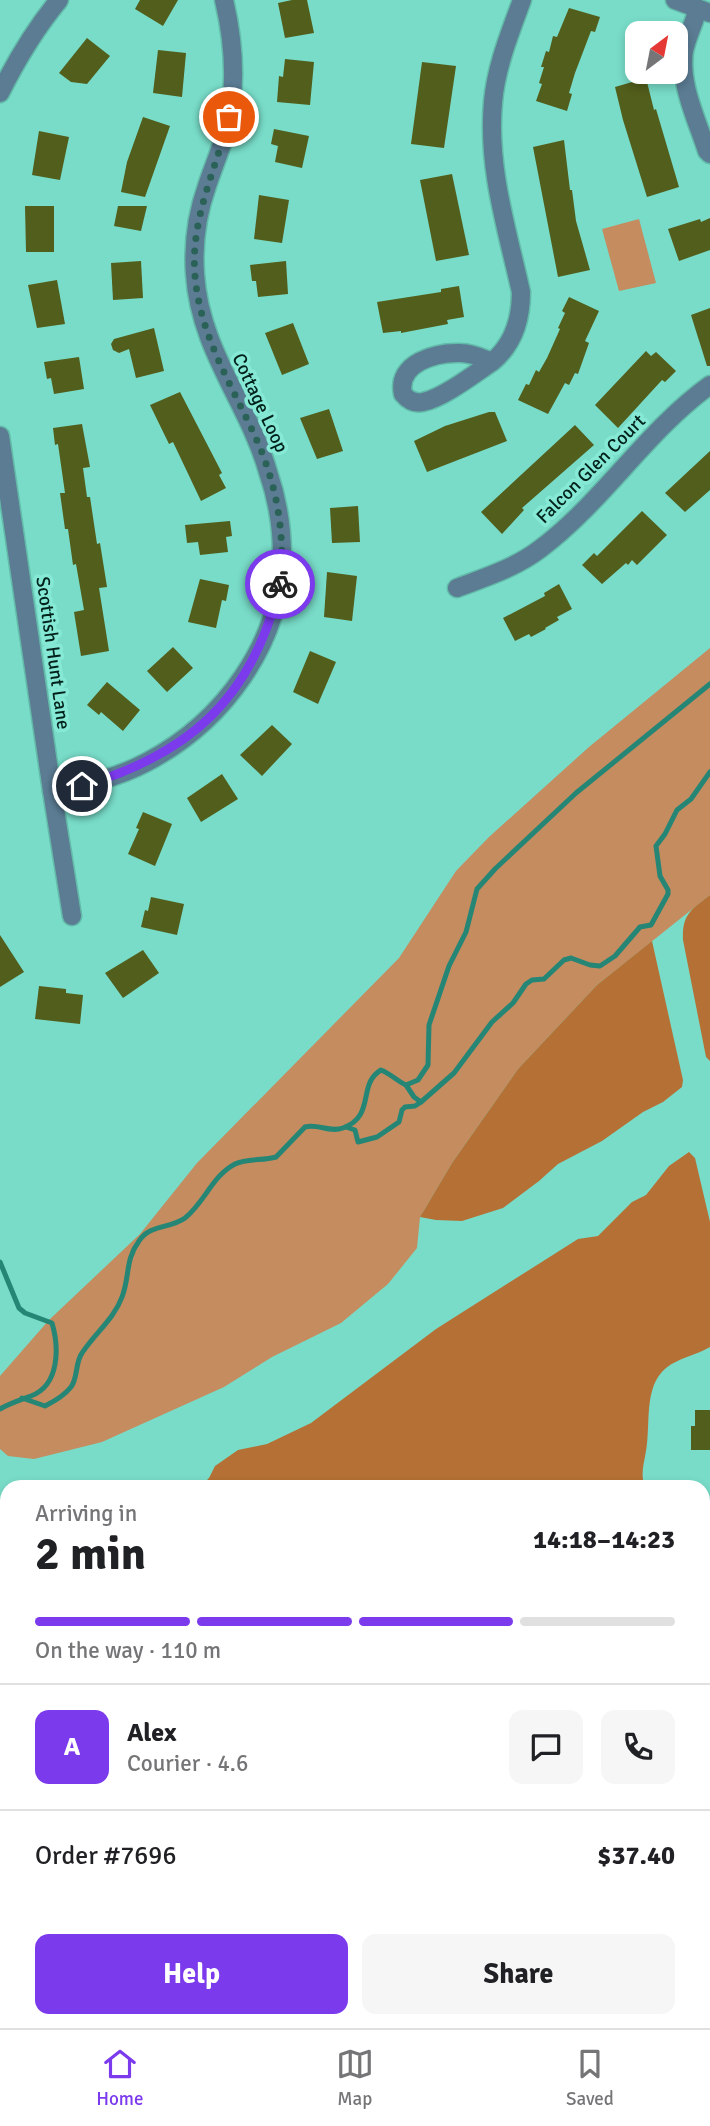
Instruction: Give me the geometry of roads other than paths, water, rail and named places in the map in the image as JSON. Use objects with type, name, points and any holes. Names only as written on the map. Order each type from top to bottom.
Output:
[{"type":"street","points":[[0,93],[24,47],[59,0]]},
{"type":"street","name":"Cottage Loop","points":[[51,791],[82,786],[147,762],[176,744],[209,718],[232,694],[250,667],[264,639],[280,583],[282,538],[275,496],[255,436],[209,341],[195,276],[194,250],[198,218],[222,146],[233,88],[233,58],[224,0]]},
{"type":"street","points":[[492,362],[509,344],[517,328],[521,310],[521,292],[494,172],[491,133],[493,100],[500,67],[522,0]]},
{"type":"street","points":[[675,0],[704,11],[685,48],[683,66],[686,84],[710,154]]},
{"type":"street","name":"Falcon Glen Court","points":[[457,588],[511,567],[555,537],[672,416],[710,385]]},
{"type":"street","name":"Scottish Hunt Lane","points":[[0,436],[51,791],[72,916]]},
{"type":"waterway","points":[[22,1398],[45,1406],[71,1387],[82,1353],[119,1305],[135,1248],[149,1232],[173,1224],[192,1212],[227,1169],[245,1161],[276,1157],[305,1127],[338,1129],[353,1123],[363,1108],[370,1083],[381,1070],[406,1085],[418,1080],[428,1065],[429,1025],[449,966],[466,932],[477,889],[576,793],[710,684]]},
{"type":"waterway","points":[[406,1085],[421,1102],[454,1073],[492,1022],[513,1003],[526,984],[532,980],[544,979],[564,960],[571,958],[600,966],[615,956],[640,927],[651,925],[668,894],[660,876],[656,846],[677,810],[691,799],[710,772]]},
{"type":"waterway","points":[[346,1127],[355,1130],[358,1142],[377,1137],[399,1122],[405,1107],[421,1102]]},
{"type":"waterway","points":[[0,1262],[19,1308],[52,1323],[56,1343],[55,1364],[48,1383],[41,1391],[0,1409]]}]
